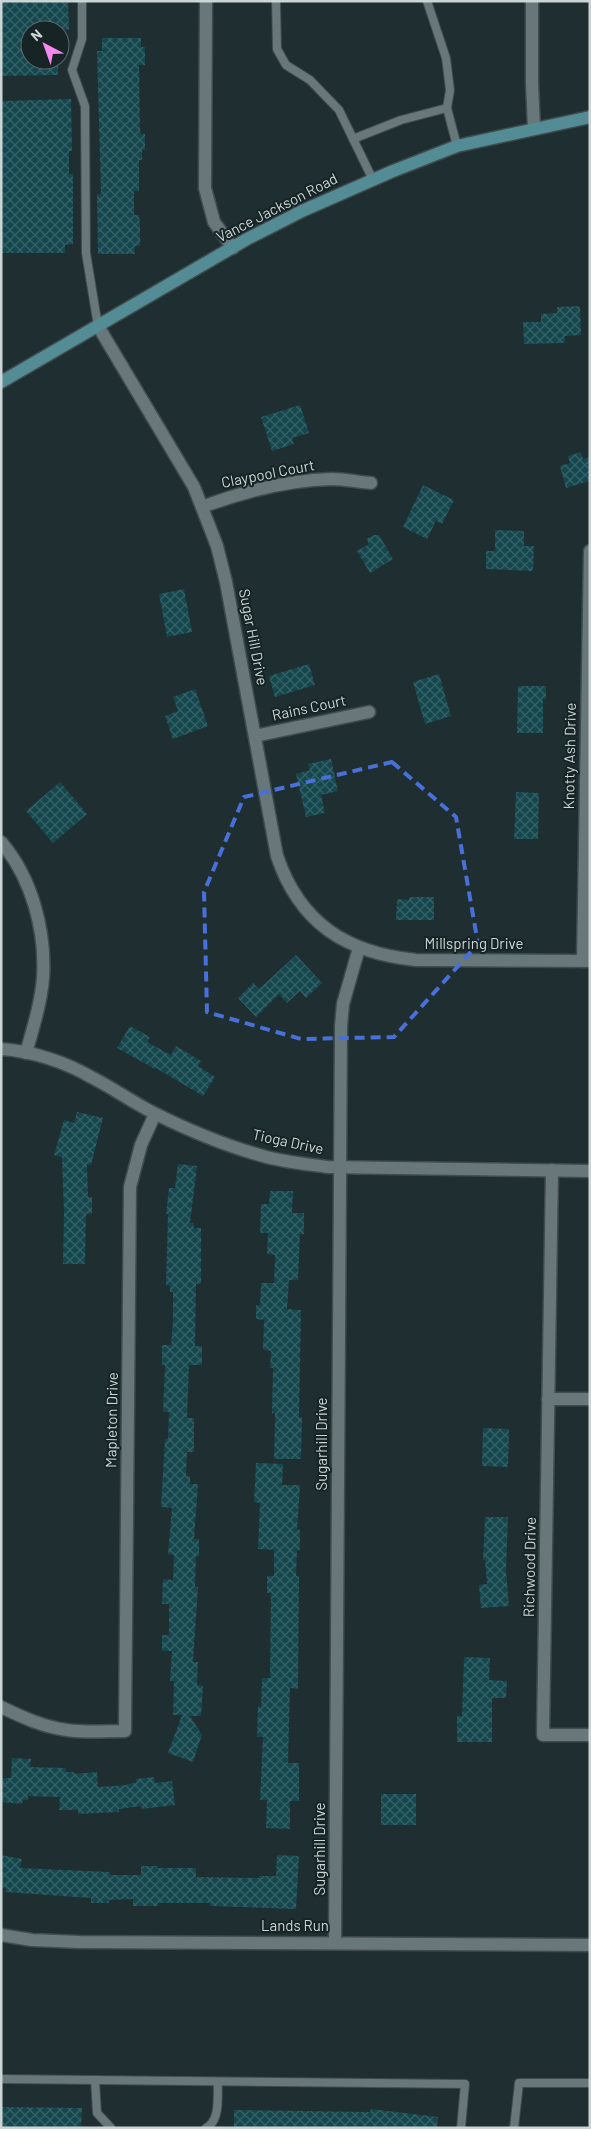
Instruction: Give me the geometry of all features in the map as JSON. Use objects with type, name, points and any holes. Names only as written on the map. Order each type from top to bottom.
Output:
[{"type":"main road","name":"Vance Jackson Road","points":[[2,379],[302,211],[372,180],[457,146],[590,117]]},
{"type":"street","points":[[206,1],[205,188],[214,222],[233,248]]},
{"type":"street","points":[[532,1],[534,128]]},
{"type":"street","name":"Sugar Hill Drive","points":[[98,326],[182,466],[202,507],[217,546],[226,582],[279,863],[296,897],[316,920],[341,939],[359,948]]},
{"type":"street","name":"Claypool Court","points":[[202,507],[237,494],[314,480],[334,479],[371,483]]},
{"type":"street","name":"Knotty Ash Drive","points":[[586,961],[590,551]]},
{"type":"street","name":"Rains Court","points":[[255,736],[369,712]]},
{"type":"street","points":[[1,842],[25,878],[31,893],[41,937],[43,957],[42,984],[26,1053]]},
{"type":"street","name":"Millspring Drive","points":[[359,948],[394,958],[416,960],[586,961]]},
{"type":"street","name":"Sugarhill Drive","points":[[335,1942],[342,1012],[348,982],[359,948]]},
{"type":"street","name":"Tioga Drive","points":[[1,1049],[26,1053],[69,1066],[92,1077],[155,1114],[214,1140],[288,1162],[340,1167],[590,1171]]},
{"type":"street","name":"Mapleton Drive","points":[[1,1707],[35,1722],[65,1730],[80,1732],[125,1730],[130,1187],[141,1146],[155,1114]]},
{"type":"street","name":"Richwood Drive","points":[[552,1170],[543,1734],[590,1735]]},
{"type":"street","points":[[548,1399],[590,1399]]},
{"type":"street","name":"Lands Run","points":[[1,1935],[32,1940],[79,1942],[335,1942],[590,1945]]},
{"type":"lane","points":[[82,1],[82,38],[72,70],[85,106],[86,253],[98,326]]},
{"type":"lane","points":[[276,1],[277,49],[286,65],[310,80],[339,110],[372,180]]},
{"type":"lane","points":[[427,1],[446,58],[450,90],[447,108],[457,146]]},
{"type":"lane","points":[[353,138],[401,120],[447,108]]},
{"type":"lane","points":[[1,2079],[465,2084],[461,2128]]},
{"type":"lane","points":[[95,2080],[97,2113],[111,2128]]},
{"type":"lane","points":[[206,2128],[210,2126],[216,2114],[218,2082]]},
{"type":"lane","points":[[514,2128],[519,2083],[590,2083]]},
{"type":"highlighted area","points":[[392,762],[456,817],[478,944],[394,1037],[301,1039],[207,1012],[204,892],[244,797]]},
{"type":"building","points":[[1,1],[68,1],[69,20],[20,20],[20,70],[58,70],[58,75],[1,76]]},
{"type":"building","points":[[102,38],[141,38],[141,47],[145,47],[145,65],[139,65],[140,131],[141,134],[145,134],[145,150],[142,150],[142,160],[139,160],[139,191],[134,191],[134,215],[139,215],[140,224],[140,246],[135,246],[135,254],[98,254],[97,194],[101,194],[97,51],[102,51]]},
{"type":"building","points":[[71,99],[72,151],[69,151],[69,174],[73,174],[73,244],[65,245],[65,253],[1,253],[1,101]]},
{"type":"building","points":[[580,306],[581,335],[565,336],[565,343],[524,344],[523,322],[541,322],[541,314],[557,313],[557,307]]},
{"type":"building","points":[[300,405],[309,433],[292,438],[294,444],[272,451],[261,417]]},
{"type":"building","points":[[581,452],[583,459],[590,457],[590,481],[566,488],[560,466],[570,463],[568,456]]},
{"type":"building","points":[[423,485],[454,500],[442,524],[436,521],[427,539],[403,527]]},
{"type":"building","points":[[495,530],[524,531],[524,546],[534,546],[533,571],[486,569],[486,551],[495,551]]},
{"type":"building","points":[[379,535],[393,559],[370,573],[357,551],[369,544],[366,539]]},
{"type":"building","points":[[184,589],[192,632],[167,637],[159,594]]},
{"type":"building","points":[[309,664],[315,685],[275,697],[269,676]]},
{"type":"building","points":[[439,674],[451,716],[425,724],[413,682]]},
{"type":"building","points":[[518,686],[546,686],[546,699],[543,699],[543,733],[517,733]]},
{"type":"building","points":[[195,689],[208,726],[173,739],[165,716],[178,711],[173,697]]},
{"type":"building","points":[[331,759],[338,791],[321,795],[325,813],[306,817],[296,774],[310,770],[308,764]]},
{"type":"building","points":[[60,782],[87,814],[53,843],[26,811]]},
{"type":"building","points":[[516,792],[539,793],[538,839],[514,839]]},
{"type":"building","points":[[409,897],[434,897],[434,920],[396,920],[397,899],[409,900]]},
{"type":"building","points":[[296,955],[322,983],[306,998],[300,991],[287,1003],[279,994],[256,1017],[238,998],[253,983],[259,989]]},
{"type":"building","points":[[130,1026],[150,1037],[147,1042],[171,1055],[176,1046],[201,1061],[198,1066],[215,1077],[203,1096],[156,1068],[117,1048]]},
{"type":"building","points":[[77,1112],[103,1118],[91,1165],[87,1164],[88,1197],[92,1197],[92,1214],[86,1214],[85,1264],[63,1264],[62,1157],[54,1155],[64,1120],[74,1123]]},
{"type":"building","points":[[178,1164],[197,1166],[190,1223],[193,1223],[194,1228],[201,1228],[201,1284],[196,1284],[195,1346],[202,1346],[202,1365],[189,1365],[187,1418],[194,1418],[194,1452],[187,1452],[186,1476],[190,1476],[190,1484],[198,1484],[194,1539],[199,1539],[199,1556],[196,1556],[195,1587],[198,1587],[193,1662],[198,1662],[197,1685],[203,1686],[201,1716],[190,1716],[202,1735],[193,1762],[168,1753],[182,1715],[173,1715],[174,1681],[170,1681],[172,1651],[162,1651],[162,1635],[169,1635],[169,1604],[162,1604],[163,1579],[173,1580],[174,1555],[168,1554],[172,1508],[161,1507],[165,1439],[168,1439],[169,1412],[163,1412],[165,1365],[162,1365],[162,1345],[171,1345],[173,1321],[173,1292],[170,1292],[170,1286],[166,1285],[168,1214],[166,1214],[169,1188],[175,1188]]},
{"type":"building","points":[[270,1191],[293,1191],[292,1213],[304,1213],[304,1234],[300,1234],[298,1280],[289,1280],[287,1309],[301,1310],[299,1417],[302,1418],[301,1459],[274,1459],[275,1413],[272,1413],[273,1368],[270,1368],[271,1351],[263,1350],[264,1320],[256,1319],[256,1305],[260,1305],[261,1283],[274,1283],[275,1255],[267,1254],[268,1233],[260,1233],[261,1204],[269,1204]]},
{"type":"building","points":[[483,1428],[509,1429],[508,1467],[482,1466]]},
{"type":"building","points":[[256,1463],[283,1464],[282,1485],[300,1485],[297,1529],[300,1530],[300,1550],[297,1550],[296,1576],[299,1576],[298,1689],[290,1688],[288,1763],[299,1763],[299,1801],[290,1801],[290,1829],[266,1828],[267,1800],[260,1800],[263,1737],[257,1737],[258,1706],[261,1707],[262,1678],[270,1678],[271,1593],[267,1593],[267,1576],[274,1576],[274,1550],[258,1549],[260,1503],[254,1502]]},
{"type":"building","points":[[485,1517],[508,1517],[506,1571],[509,1606],[481,1608],[479,1585],[487,1584],[485,1560],[483,1560]]},
{"type":"building","points":[[464,1657],[490,1658],[489,1680],[507,1681],[506,1698],[492,1698],[492,1742],[457,1742],[457,1716],[462,1716]]},
{"type":"building","points":[[12,1758],[31,1759],[30,1767],[66,1768],[66,1772],[74,1772],[74,1774],[97,1772],[98,1787],[127,1785],[136,1783],[136,1779],[154,1777],[155,1783],[172,1781],[175,1805],[142,1809],[141,1806],[119,1809],[119,1812],[78,1814],[78,1810],[59,1810],[60,1797],[28,1796],[28,1800],[23,1800],[22,1804],[1,1802],[1,1778],[11,1778]]},
{"type":"building","points":[[381,1794],[416,1794],[416,1825],[381,1825]]},
{"type":"building","points":[[1,1855],[22,1859],[20,1868],[110,1872],[110,1875],[141,1875],[141,1866],[157,1866],[157,1868],[196,1868],[196,1877],[259,1878],[259,1876],[276,1876],[277,1855],[299,1856],[296,1909],[210,1906],[210,1903],[158,1903],[158,1906],[133,1906],[133,1899],[109,1900],[109,1903],[91,1903],[91,1898],[5,1892],[6,1888],[1,1887]]},
{"type":"building","points":[[1,2107],[82,2108],[81,2128],[1,2128]]},
{"type":"building","points":[[371,2109],[438,2117],[437,2128],[234,2128],[234,2110],[370,2112]]}]
